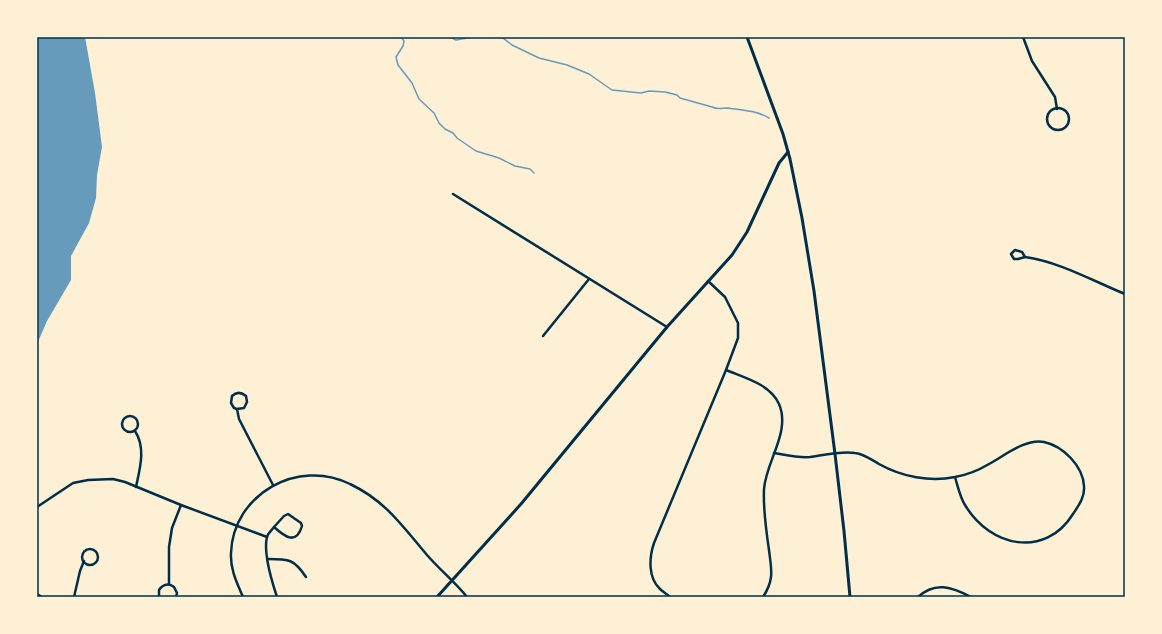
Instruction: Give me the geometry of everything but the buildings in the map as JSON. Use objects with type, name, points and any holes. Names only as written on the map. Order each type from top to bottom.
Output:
[{"type":"street","points":[[747,37],[783,134],[802,218],[814,291],[835,454],[845,536],[850,597]]},
{"type":"street","points":[[1023,37],[1032,61],[1055,97],[1057,109]]},
{"type":"street","points":[[1057,109],[1065,111],[1068,118],[1066,126],[1059,130],[1051,128],[1047,120],[1050,112],[1057,109]]},
{"type":"street","points":[[437,597],[521,504],[667,327],[727,262],[741,243],[760,206],[779,162],[788,152]]},
{"type":"street","points":[[453,194],[667,327]]},
{"type":"street","points":[[1025,257],[1019,250],[1015,250],[1011,254],[1014,259],[1025,257],[1038,259],[1059,266],[1125,294]]},
{"type":"street","points":[[543,336],[589,279]]},
{"type":"street","points":[[670,597],[659,589],[655,583],[651,566],[651,553],[738,338],[738,323],[725,297],[708,281]]},
{"type":"street","points":[[726,370],[766,388],[779,402],[781,413],[782,425],[764,487],[764,511],[771,578],[768,589],[763,597]]},
{"type":"street","points":[[237,409],[244,408],[247,402],[246,396],[240,393],[234,394],[231,400],[232,406],[237,409],[239,419],[273,485]]},
{"type":"street","points":[[130,416],[137,420],[138,426],[135,431],[130,432],[123,429],[121,424],[125,417],[130,416]]},
{"type":"street","points":[[135,431],[140,438],[142,451],[141,465],[136,487]]},
{"type":"street","points":[[774,453],[809,457],[854,452],[892,470],[911,476],[935,479],[955,477],[976,470],[1025,444],[1044,442],[1060,449],[1071,458],[1080,471],[1084,488],[1080,503],[1068,522],[1062,528],[1043,539],[1033,542],[1013,542],[996,535],[976,519],[965,505],[955,477]]},
{"type":"street","points":[[242,597],[231,564],[232,544],[237,526],[255,498],[273,485],[311,475],[331,477],[352,484],[384,505],[467,597]]},
{"type":"street","points":[[37,507],[73,484],[81,481],[104,478],[113,479],[267,537]]},
{"type":"street","points":[[176,597],[176,590],[169,584],[168,547],[172,528],[181,505]]},
{"type":"street","points":[[274,527],[286,537],[291,538],[296,536],[302,526],[301,523],[288,514],[284,516],[274,527],[267,537],[266,546],[270,575],[277,597]]},
{"type":"street","points":[[74,597],[86,550],[93,550],[97,553],[98,558],[96,562],[88,564],[84,561]]},
{"type":"street","points":[[268,559],[289,560],[299,567],[306,577]]},
{"type":"street","points":[[159,597],[158,593],[161,587],[169,584]]},
{"type":"street","points":[[918,597],[928,590],[940,586],[957,590],[971,597]]},
{"type":"street","points":[[37,594],[42,597]]},
{"type":"water","points":[[37,37],[85,37],[95,93],[102,147],[97,175],[96,198],[89,223],[71,256],[71,280],[47,321],[37,344]]},
{"type":"waterway","points":[[401,37],[404,41],[403,46],[396,57],[398,65],[412,83],[419,99],[434,113],[439,123],[476,151],[499,158],[515,166],[530,169],[534,173]]},
{"type":"waterway","points":[[450,37],[456,40],[473,37]]},
{"type":"waterway","points":[[494,37],[503,38],[512,45],[539,58],[567,65],[589,74],[612,90],[641,93],[649,91],[665,92],[712,107],[750,111],[769,118]]}]
